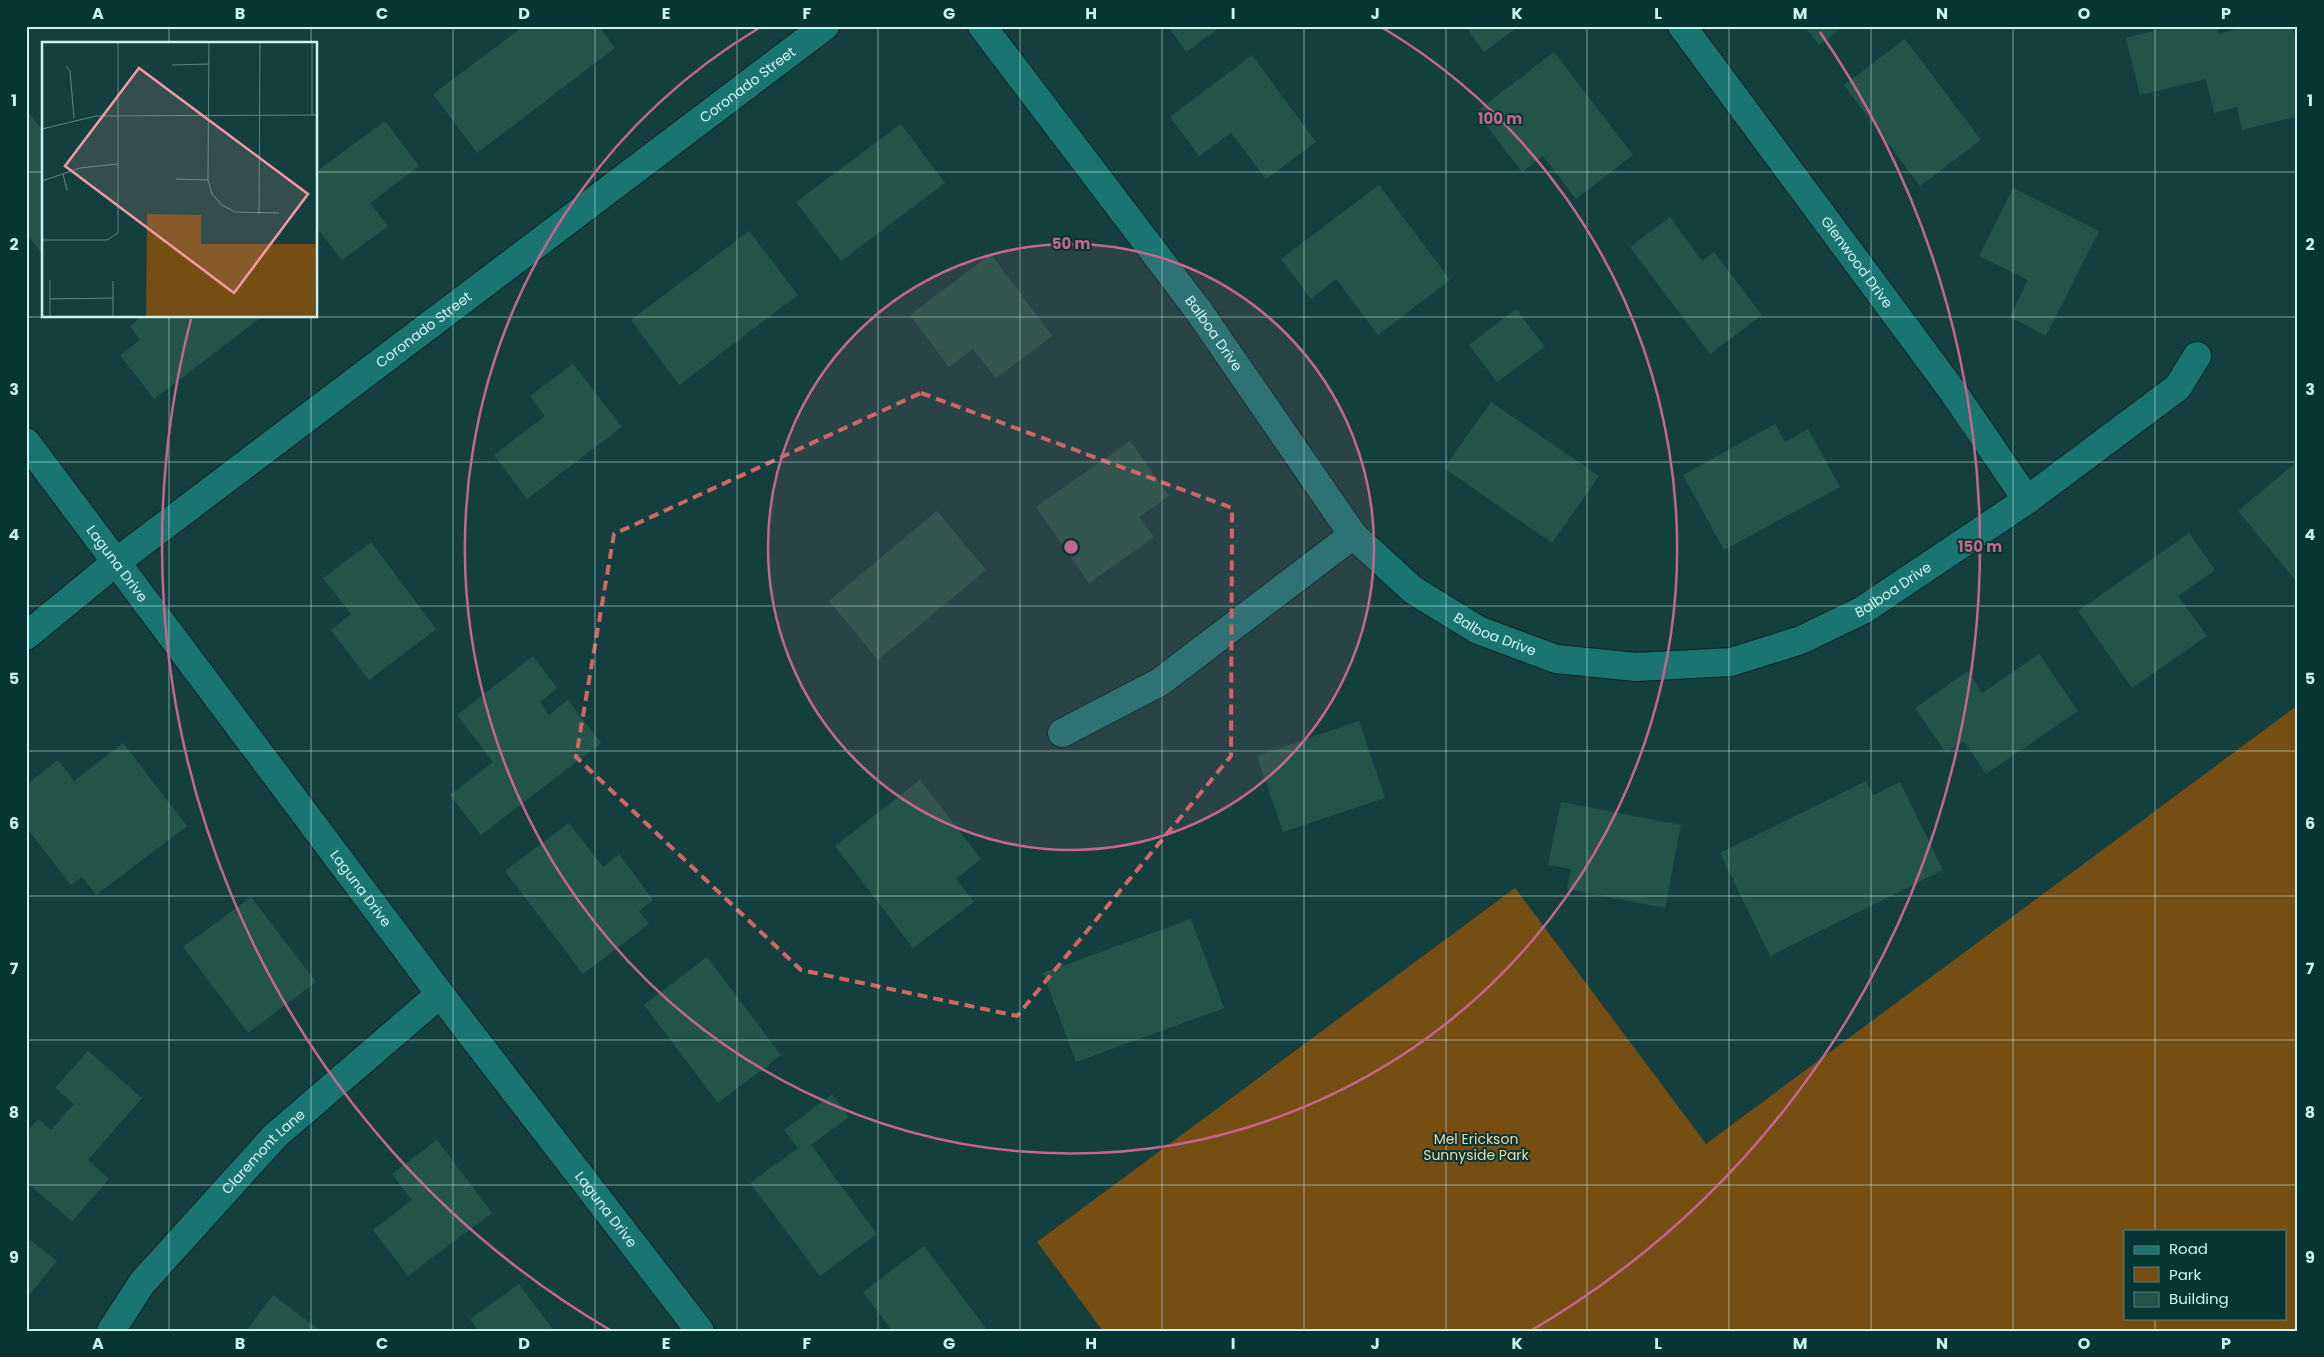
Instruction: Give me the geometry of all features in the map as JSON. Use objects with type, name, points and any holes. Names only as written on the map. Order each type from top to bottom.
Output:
[{"type":"street","name":"Coronado Street","points":[[26,636],[115,563],[825,26]]},
{"type":"street","name":"Balboa Drive","points":[[982,26],[1198,310],[1353,535],[1413,590],[1478,630],[1556,659],[1636,667],[1731,662],[1801,640],[1863,610],[2027,500],[2178,387],[2197,356]]},
{"type":"street","name":"Glenwood Drive","points":[[1682,26],[1954,393],[2027,500]]},
{"type":"street","name":"Laguna Drive","points":[[26,442],[440,994],[700,1331]]},
{"type":"street","points":[[1062,733],[1160,682],[1353,535]]},
{"type":"street","name":"Claremont Lane","points":[[111,1331],[142,1283],[275,1136],[440,994]]},
{"type":"highlighted area","points":[[921,393],[1232,508],[1231,756],[1017,1016],[801,970],[576,757],[614,534]]},
{"type":"green space","name":"Mel Erickson Sunnyside Park","points":[[2298,705],[2298,1331],[1103,1331],[1037,1242],[1515,888],[1706,1144]]},
{"type":"building","points":[[524,26],[599,26],[615,48],[477,153],[433,94]]},
{"type":"building","points":[[1168,26],[1222,26],[1186,52]]},
{"type":"building","points":[[1465,26],[1519,26],[1484,52]]},
{"type":"building","points":[[1804,26],[1844,26],[1819,45]]},
{"type":"building","points":[[2172,26],[2217,26],[2219,34],[2248,26],[2292,26],[2298,50],[2298,116],[2242,130],[2237,107],[2214,113],[2206,79],[2140,95],[2126,38]]},
{"type":"building","points":[[1905,39],[1981,140],[1920,186],[1844,85]]},
{"type":"building","points":[[1554,52],[1633,155],[1576,199],[1543,156],[1522,172],[1476,112]]},
{"type":"building","points":[[1252,55],[1316,142],[1266,179],[1231,133],[1199,156],[1170,117]]},
{"type":"building","points":[[26,109],[42,128],[42,253],[26,233]]},
{"type":"building","points":[[385,121],[419,166],[370,203],[388,226],[342,260],[318,230],[318,171]]},
{"type":"building","points":[[901,124],[945,183],[841,261],[796,202]]},
{"type":"building","points":[[1379,185],[1450,280],[1378,335],[1336,279],[1311,299],[1281,259]]},
{"type":"building","points":[[2013,188],[2099,231],[2046,336],[2010,317],[2028,280],[1979,256]]},
{"type":"building","points":[[1670,217],[1702,261],[1714,252],[1762,315],[1710,354],[1630,247]]},
{"type":"building","points":[[749,231],[798,295],[679,385],[631,320]]},
{"type":"building","points":[[991,254],[1052,336],[996,378],[973,349],[949,367],[910,315]]},
{"type":"building","points":[[1516,309],[1545,347],[1497,382],[1469,345]]},
{"type":"building","points":[[140,318],[260,318],[154,399],[120,355],[140,340],[130,326]]},
{"type":"building","points":[[573,364],[622,427],[527,499],[494,455],[545,416],[530,396]]},
{"type":"building","points":[[1491,402],[1599,476],[1552,543],[1444,468]]},
{"type":"building","points":[[1775,424],[1785,442],[1808,429],[1840,487],[1724,550],[1683,475]]},
{"type":"building","points":[[1130,441],[1169,496],[1139,517],[1154,537],[1089,583],[1036,507]]},
{"type":"building","points":[[2298,461],[2298,580],[2296,581],[2238,511]]},
{"type":"building","points":[[937,511],[986,570],[878,660],[829,601]]},
{"type":"building","points":[[2189,533],[2215,570],[2178,596],[2207,636],[2132,688],[2078,611]]},
{"type":"building","points":[[371,542],[436,629],[369,680],[331,630],[351,614],[323,578]]},
{"type":"building","points":[[2039,654],[2078,711],[1986,774],[1964,741],[1946,753],[1915,708],[1968,671],[1982,693]]},
{"type":"building","points":[[533,656],[557,688],[540,702],[549,715],[568,700],[601,743],[481,835],[450,795],[493,762],[457,715]]},
{"type":"building","points":[[1359,721],[1385,798],[1283,832],[1257,756]]},
{"type":"building","points":[[123,743],[187,826],[96,895],[82,877],[71,885],[26,827],[26,785],[58,760],[74,781]]},
{"type":"building","points":[[920,780],[981,859],[956,879],[974,902],[913,948],[835,846]]},
{"type":"building","points":[[1866,781],[1873,795],[1900,782],[1943,870],[1770,956],[1720,853]]},
{"type":"building","points":[[1561,802],[1681,825],[1665,908],[1567,889],[1571,869],[1548,865]]},
{"type":"building","points":[[569,823],[603,867],[619,854],[653,900],[639,911],[649,924],[583,974],[505,871]]},
{"type":"building","points":[[251,897],[316,982],[248,1033],[183,947]]},
{"type":"building","points":[[1191,919],[1224,1008],[1076,1062],[1043,973]]},
{"type":"building","points":[[707,957],[781,1055],[718,1103],[644,1005]]},
{"type":"building","points":[[88,1051],[142,1098],[88,1160],[109,1179],[72,1221],[26,1182],[26,1133],[38,1119],[51,1130],[74,1104],[55,1088]]},
{"type":"building","points":[[832,1094],[849,1117],[811,1145],[877,1234],[820,1276],[750,1183],[798,1148],[784,1130]]},
{"type":"building","points":[[437,1140],[492,1213],[408,1276],[373,1230],[412,1200],[392,1174]]},
{"type":"building","points":[[26,1237],[57,1261],[26,1299]]},
{"type":"building","points":[[924,1246],[988,1331],[888,1331],[891,1329],[863,1292]]},
{"type":"building","points":[[519,1284],[554,1331],[478,1331],[470,1319]]},
{"type":"building","points":[[273,1295],[321,1331],[246,1331]]}]
